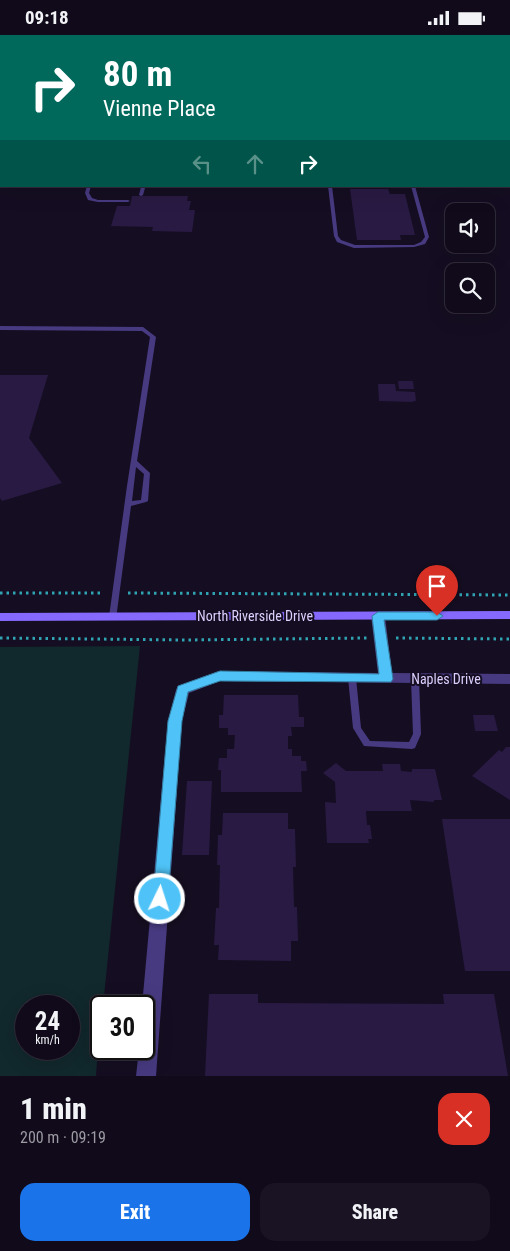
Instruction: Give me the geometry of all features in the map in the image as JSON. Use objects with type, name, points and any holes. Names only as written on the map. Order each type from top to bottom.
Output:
[{"type":"main road","name":"North Riverside Drive","points":[[0,617],[510,615]]},
{"type":"street","points":[[378,616],[386,679]]},
{"type":"street","name":"Naples Drive","points":[[146,1076],[175,721],[183,690],[220,676],[510,679]]},
{"type":"lane","points":[[89,187],[87,193],[90,199],[98,201],[128,201]]},
{"type":"lane","points":[[330,187],[336,236],[339,241],[354,247],[414,246],[423,243],[427,237],[413,187]]},
{"type":"lane","points":[[141,195],[143,188]]},
{"type":"lane","points":[[0,328],[142,329],[149,332],[153,337],[113,617]]},
{"type":"lane","points":[[128,504],[144,501],[146,473],[134,462]]},
{"type":"lane","points":[[352,678],[357,728],[367,744],[412,746],[417,734],[415,679]]},
{"type":"path","points":[[0,593],[510,595]]},
{"type":"path","points":[[0,638],[185,640],[510,639]]},
{"type":"green space","points":[[140,646],[104,995],[90,995],[90,1060],[97,1060],[96,1076],[0,1076],[0,647]]},
{"type":"building","points":[[350,189],[388,189],[390,194],[405,194],[415,235],[400,235],[401,240],[357,240]]},
{"type":"building","points":[[132,196],[188,196],[187,201],[191,201],[189,210],[195,210],[192,232],[152,231],[153,227],[111,226],[117,206],[130,206]]},
{"type":"building","points":[[0,375],[48,375],[29,438],[62,483],[2,501],[0,498]]},
{"type":"building","points":[[398,381],[413,381],[414,389],[399,389]]},
{"type":"building","points":[[378,384],[395,384],[396,391],[415,392],[416,401],[379,401]]},
{"type":"building","points":[[224,695],[298,695],[299,717],[304,717],[304,727],[291,727],[292,736],[288,736],[288,749],[292,749],[292,756],[301,756],[301,761],[306,761],[307,771],[301,771],[302,792],[221,792],[221,770],[218,770],[219,758],[227,758],[227,749],[234,749],[235,735],[228,735],[228,728],[219,728],[219,715],[223,715]]},
{"type":"building","points":[[473,715],[494,715],[498,731],[475,731]]},
{"type":"building","points":[[506,747],[510,747],[510,800],[472,776],[499,750],[502,752]]},
{"type":"building","points":[[336,763],[346,771],[383,771],[382,764],[400,764],[401,771],[412,772],[412,769],[435,769],[442,800],[434,800],[434,802],[410,800],[412,811],[366,811],[367,825],[370,825],[372,839],[368,839],[369,843],[327,843],[325,802],[336,803],[335,782],[323,773]]},
{"type":"building","points":[[187,781],[212,781],[209,855],[182,855]]},
{"type":"building","points":[[223,813],[288,813],[288,829],[295,829],[296,867],[293,867],[294,907],[297,907],[298,941],[291,941],[291,961],[218,960],[219,945],[214,945],[216,908],[219,908],[220,865],[217,865],[218,835],[222,835]]},
{"type":"building","points":[[442,819],[510,819],[510,971],[465,971]]},
{"type":"building","points":[[209,994],[258,994],[258,1003],[444,1004],[443,994],[494,994],[508,1076],[205,1076]]},
{"type":"route","points":[[160,899],[175,721],[183,690],[220,676],[386,679],[378,616],[437,616]]}]
